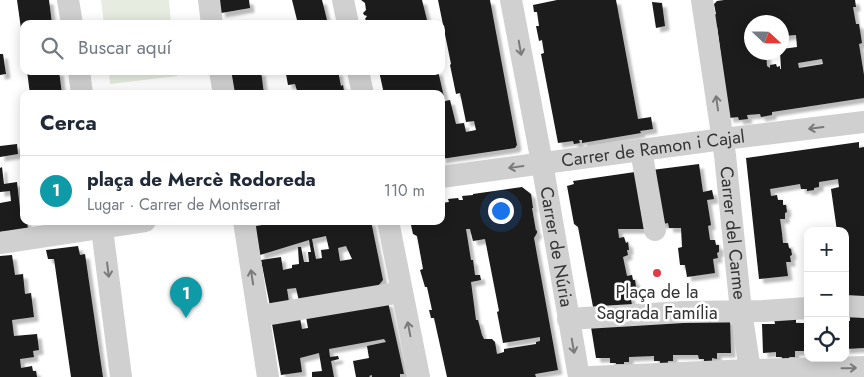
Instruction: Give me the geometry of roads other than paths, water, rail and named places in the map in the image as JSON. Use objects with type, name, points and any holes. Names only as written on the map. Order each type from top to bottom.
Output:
[{"type":"street","points":[[68,0],[71,20]]},
{"type":"street","points":[[209,0],[212,20]]},
{"type":"street","points":[[343,0],[347,20]]},
{"type":"street","name":"Carrer de Núria","points":[[512,0],[579,377]]},
{"type":"street","name":"Carrer del Carme","points":[[702,0],[723,139],[741,311],[750,374]]},
{"type":"street","points":[[80,75],[81,90]]},
{"type":"street","points":[[221,75],[223,90]]},
{"type":"street","points":[[359,75],[362,90]]},
{"type":"street","name":"Carrer de Ramon i Cajal","points":[[445,176],[864,122]]},
{"type":"street","points":[[641,150],[655,230]]},
{"type":"street","points":[[0,243],[102,225],[121,377]]},
{"type":"street","points":[[245,225],[268,377]]},
{"type":"street","points":[[389,225],[419,377]]},
{"type":"street","points":[[259,316],[402,292]]},
{"type":"street","points":[[849,306],[864,307]]},
{"type":"street","points":[[568,319],[683,312],[804,308]]},
{"type":"street","points":[[590,377],[750,374],[864,367]]},
{"type":"place","name":"Plaça de la Sagrada Família","points":[[657,273]]},
{"type":"place","name":"plaça de Mercè Rodoreda","points":[[186,318]]}]
